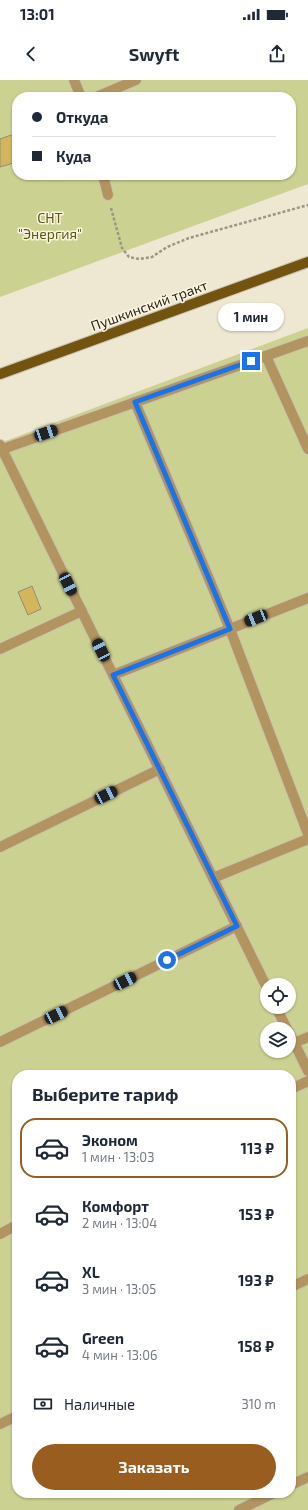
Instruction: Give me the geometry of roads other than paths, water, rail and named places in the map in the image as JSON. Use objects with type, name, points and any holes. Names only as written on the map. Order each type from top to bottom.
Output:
[{"type":"main road","name":"Пушкинский тракт","points":[[0,374],[308,262]]},
{"type":"lane","points":[[74,80],[79,92]]},
{"type":"lane","points":[[108,92],[136,80]]},
{"type":"lane","points":[[104,180],[108,196]]},
{"type":"lane","points":[[262,978],[1,448],[308,341]]},
{"type":"lane","points":[[266,356],[308,449]]},
{"type":"lane","points":[[135,402],[230,629],[308,834]]},
{"type":"lane","points":[[113,675],[308,598]]},
{"type":"lane","points":[[0,649],[82,611]]},
{"type":"lane","points":[[0,847],[160,770]]},
{"type":"lane","points":[[213,878],[308,839]]},
{"type":"lane","points":[[0,1042],[237,926]]},
{"type":"lane","points":[[296,1041],[308,1037]]},
{"type":"lane","points":[[296,1046],[308,1071]]},
{"type":"lane","points":[[296,1087],[308,1081]]},
{"type":"lane","points":[[0,1234],[12,1228]]},
{"type":"lane","points":[[296,1285],[308,1279]]},
{"type":"lane","points":[[0,1424],[12,1418]]},
{"type":"lane","points":[[296,1483],[308,1477]]},
{"type":"lane","points":[[239,1510],[264,1498]]},
{"type":"park label","name":"СНТ \"Энергия\"","points":[[50,226]]}]
